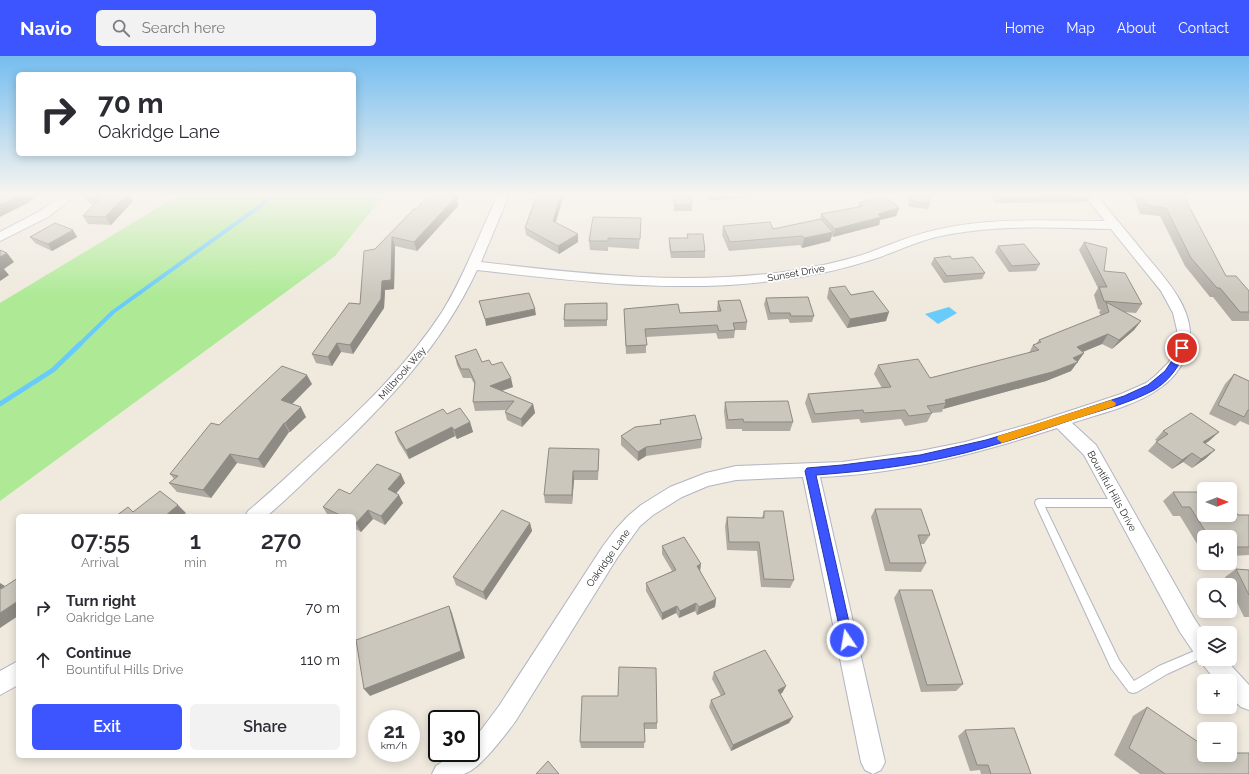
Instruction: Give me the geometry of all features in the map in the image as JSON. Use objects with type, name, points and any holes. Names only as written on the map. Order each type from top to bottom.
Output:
[{"type":"street","points":[[0,237],[16,229]]},
{"type":"street","name":"Millbrook Way","points":[[256,514],[355,424],[404,373],[436,331],[448,312],[472,265],[488,229]]},
{"type":"street","name":"Sunset Drive","points":[[472,265],[632,281],[714,283],[767,278],[812,271],[868,256],[922,237],[960,229]]},
{"type":"street","points":[[1059,420],[1127,398],[1151,387],[1168,373],[1179,357],[1182,348],[1184,330],[1183,321],[1173,297],[1119,229]]},
{"type":"street","name":"Oakridge Lane","points":[[444,774],[466,759],[489,738],[507,714],[610,552],[634,522],[661,500],[676,492],[706,480],[722,476],[751,472],[810,471],[870,466],[944,454],[986,444],[1059,420]]},
{"type":"street","name":"Bountiful Hills Drive","points":[[1059,420],[1090,450],[1187,625],[1197,640]]},
{"type":"street","points":[[810,471],[873,762]]},
{"type":"street","points":[[1218,666],[1237,689],[1249,699]]},
{"type":"street","points":[[0,684],[16,673]]},
{"type":"lane","points":[[1119,503],[1039,503],[1115,664],[1133,688],[1163,670],[1197,654]]},
{"type":"green space","points":[[123,229],[357,229],[335,256],[0,501],[0,303]]},
{"type":"water","points":[[949,307],[957,313],[938,324],[925,314]]},
{"type":"building","points":[[45,229],[69,229],[73,230],[48,244],[30,237]]},
{"type":"building","points":[[395,229],[427,229],[414,242],[392,237],[391,280],[382,281],[381,299],[350,345],[337,343],[328,357],[312,354],[349,303],[360,304],[364,251],[375,249]]},
{"type":"building","points":[[526,229],[567,229],[578,234],[558,246]]},
{"type":"building","points":[[591,229],[640,229],[640,239],[608,238],[608,241],[589,241]]},
{"type":"building","points":[[724,229],[830,229],[833,232],[804,238],[802,236],[730,242]]},
{"type":"building","points":[[1176,229],[1201,229],[1226,276],[1236,276],[1249,291],[1249,312],[1240,312],[1220,288],[1217,288],[1191,258]]},
{"type":"building","points":[[687,234],[703,234],[705,251],[671,252],[669,238],[688,238]]},
{"type":"building","points":[[1084,242],[1107,248],[1104,271],[1125,273],[1142,304],[1104,301],[1099,287],[1107,287]]},
{"type":"building","points":[[1024,244],[1040,264],[1012,266],[998,246]]},
{"type":"building","points":[[0,250],[7,253],[0,257]]},
{"type":"building","points":[[950,256],[952,259],[973,257],[985,273],[947,276],[934,258]]},
{"type":"building","points":[[845,286],[851,295],[873,291],[889,312],[850,319],[829,288]]},
{"type":"building","points":[[529,293],[535,309],[485,319],[479,301]]},
{"type":"building","points":[[808,297],[814,316],[791,316],[790,313],[770,313],[766,298]]},
{"type":"building","points":[[740,300],[747,322],[733,323],[735,330],[719,331],[717,325],[645,329],[647,345],[626,346],[624,309],[678,304],[680,313],[721,311],[718,301]]},
{"type":"building","points":[[1106,302],[1141,321],[1119,340],[1108,334],[1077,347],[1084,353],[1073,358],[1078,362],[1052,372],[945,400],[946,403],[927,406],[932,413],[909,416],[905,410],[864,413],[863,410],[815,414],[808,394],[891,387],[878,365],[918,359],[930,378],[1039,350],[1033,345],[1041,342],[1039,340],[1109,312]]},
{"type":"building","points":[[607,303],[607,320],[564,320],[565,304]]},
{"type":"building","points":[[476,349],[482,362],[489,360],[492,365],[502,362],[511,378],[490,386],[533,404],[521,419],[505,412],[514,401],[473,402],[475,382],[469,369],[461,369],[455,356]]},
{"type":"building","points":[[282,366],[307,375],[281,400],[301,407],[284,423],[258,459],[230,454],[203,490],[169,483],[178,476],[170,474],[211,423],[219,425]]},
{"type":"building","points":[[1234,374],[1249,381],[1249,411],[1248,410],[1244,417],[1218,405]]},
{"type":"building","points":[[788,401],[793,422],[744,422],[743,419],[728,420],[725,402]]},
{"type":"building","points":[[460,408],[470,422],[454,430],[452,427],[406,450],[395,432],[443,409],[447,414]]},
{"type":"building","points":[[1191,413],[1219,432],[1203,442],[1215,450],[1201,459],[1192,453],[1182,460],[1156,442],[1168,434],[1163,431]]},
{"type":"building","points":[[695,415],[702,439],[646,447],[638,452],[621,436],[635,427],[661,424],[660,420]]},
{"type":"building","points":[[549,448],[599,449],[598,471],[573,471],[572,495],[544,495]]},
{"type":"building","points":[[377,464],[401,474],[388,489],[399,495],[381,516],[368,510],[356,523],[356,514],[338,514],[323,507],[339,489],[350,494]]},
{"type":"building","points":[[160,491],[178,505],[167,514],[119,514],[128,507],[133,512]]},
{"type":"building","points":[[1173,492],[1197,492],[1197,518],[1190,507],[1182,507]]},
{"type":"building","points":[[875,509],[921,509],[930,535],[918,535],[926,563],[890,563]]},
{"type":"building","points":[[502,510],[530,523],[483,592],[453,577]]},
{"type":"building","points":[[764,511],[783,511],[794,580],[764,579],[759,542],[729,542],[727,517],[764,518]]},
{"type":"building","points":[[1237,514],[1238,515],[1249,515],[1249,547],[1237,547],[1237,530],[1205,530],[1200,522],[1237,522]]},
{"type":"building","points":[[684,537],[701,564],[697,566],[716,599],[699,607],[696,603],[680,611],[677,606],[662,613],[646,583],[676,570],[662,546]]},
{"type":"building","points":[[1237,569],[1249,570],[1249,595],[1236,570]]},
{"type":"building","points":[[16,579],[16,602],[0,613],[0,588],[1,589]]},
{"type":"building","points":[[899,590],[932,590],[963,684],[927,685]]},
{"type":"building","points":[[449,606],[461,651],[364,689],[356,640]]},
{"type":"building","points":[[765,650],[786,686],[778,690],[793,717],[733,745],[711,700],[725,694],[714,672]]},
{"type":"building","points":[[619,667],[656,668],[657,723],[644,723],[645,742],[580,742],[582,696],[618,696]]},
{"type":"building","points":[[1147,707],[1197,741],[1197,762],[1237,762],[1237,753],[1249,753],[1249,774],[1165,774],[1129,748]]},
{"type":"building","points":[[1014,728],[1031,774],[991,774],[988,765],[977,765],[965,730]]},
{"type":"building","points":[[548,761],[559,774],[536,774]]},
{"type":"waterway","points":[[79,345],[113,312],[229,229]]},
{"type":"waterway","points":[[0,404],[53,370],[80,344]]},
{"type":"slow traffic","points":[[1002,439],[1111,403]]},
{"type":"route","points":[[847,640],[810,471],[883,464],[944,454],[986,444],[1034,429],[1127,398],[1151,387],[1175,365],[1182,348]]}]
